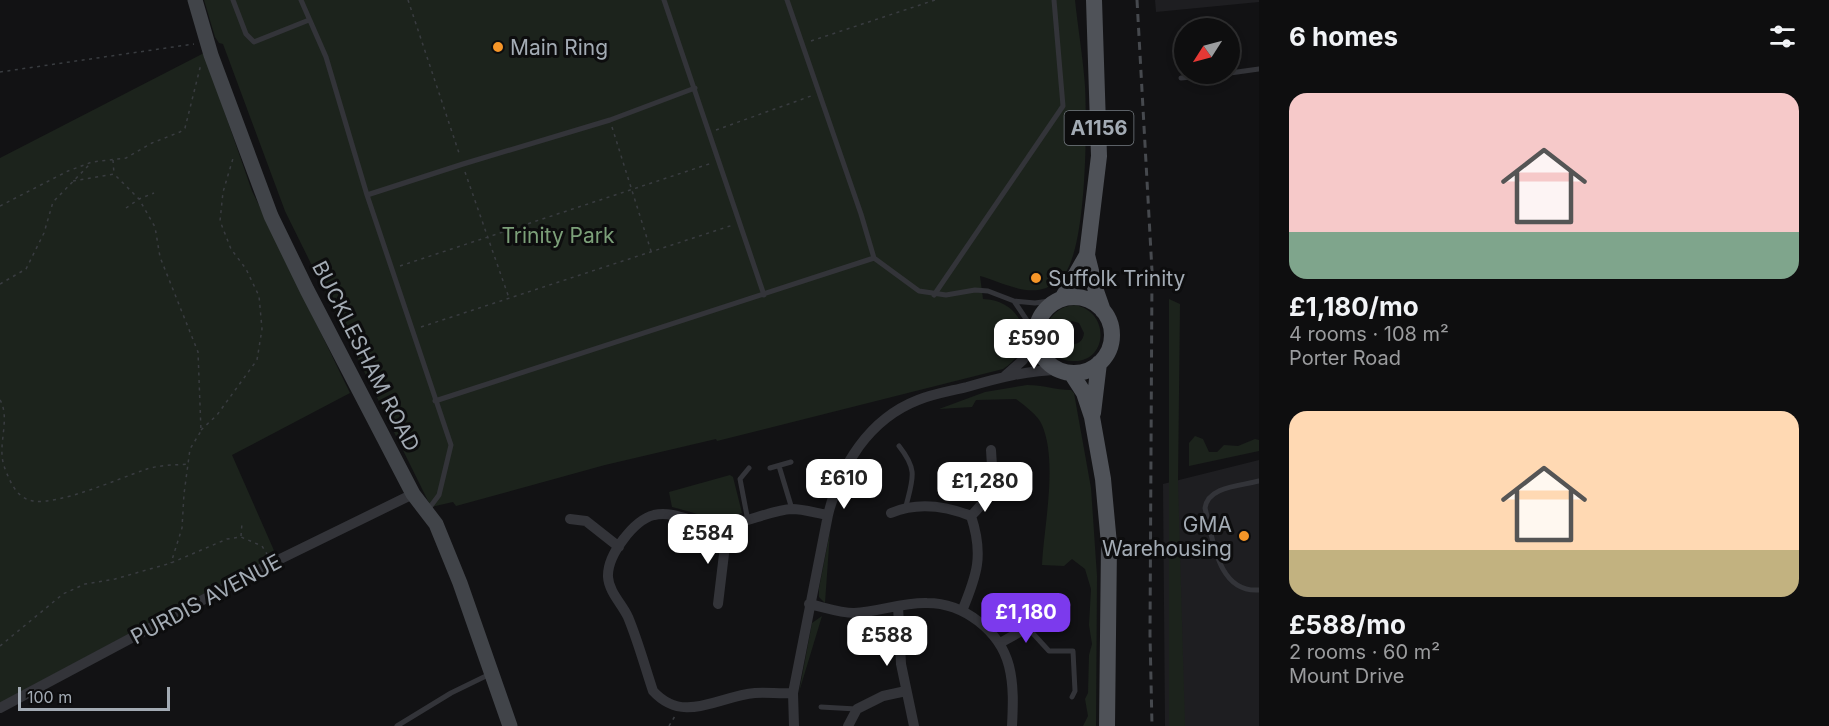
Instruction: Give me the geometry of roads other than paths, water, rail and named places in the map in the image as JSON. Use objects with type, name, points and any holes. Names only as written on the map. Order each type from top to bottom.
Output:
[{"type":"main road","name":"A1156","points":[[1094,0],[1099,156],[1087,255],[1103,311]]},
{"type":"main road","name":"A1156","points":[[1060,299],[1087,255]]},
{"type":"main road","points":[[1082,298],[1103,311],[1109,320],[1112,332],[1111,343],[1099,363],[1089,370],[1066,372],[1053,367],[1039,348],[1036,337],[1040,316],[1048,306],[1060,299],[1082,298]]},
{"type":"main road","points":[[1092,417],[1099,363]]},
{"type":"main road","points":[[1066,372],[1084,393],[1092,417],[1103,479],[1109,544],[1107,726]]},
{"type":"street","name":"BUCKLESHAM ROAD","points":[[195,0],[209,49],[271,216],[413,494],[436,524],[460,583],[510,726]]},
{"type":"street","points":[[1005,376],[1023,360],[1036,337]]},
{"type":"street","points":[[794,726],[793,693],[828,515],[833,493],[855,451],[883,421],[918,400],[1005,376],[1041,370],[1066,372]]},
{"type":"street","points":[[971,516],[987,500],[992,485],[991,450]]},
{"type":"street","name":"PURDIS AVENUE","points":[[0,708],[272,563],[413,494]]},
{"type":"street","points":[[891,513],[906,506],[951,508],[971,516]]},
{"type":"street","points":[[793,693],[754,693],[695,707],[680,708],[660,698],[653,691],[628,617],[612,590],[608,578],[609,567],[633,527],[642,519],[654,515],[666,513],[706,525],[721,526],[792,509],[828,515]]},
{"type":"street","points":[[962,611],[978,569],[977,539],[971,516]]},
{"type":"street","points":[[570,519],[586,521],[619,547]]},
{"type":"street","points":[[718,604],[724,554],[721,526]]},
{"type":"street","points":[[809,604],[851,613],[929,602],[962,611],[975,619],[1000,643],[1009,665],[1013,690],[1012,726]]},
{"type":"street","points":[[898,606],[901,664],[914,726]]},
{"type":"street","points":[[1000,643],[1041,620]]},
{"type":"street","points":[[848,726],[857,710],[883,696],[906,691]]},
{"type":"lane","points":[[233,0],[246,34],[254,42],[309,20]]},
{"type":"lane","points":[[301,0],[326,57],[367,195],[451,445],[439,495],[427,512]]},
{"type":"lane","points":[[664,0],[764,295]]},
{"type":"lane","points":[[787,0],[874,258],[919,291],[934,295],[975,290],[988,291],[1014,301],[1035,303],[1060,299]]},
{"type":"lane","points":[[934,295],[1063,106],[1054,0]]},
{"type":"lane","points":[[1240,72],[1259,69]]},
{"type":"lane","points":[[367,195],[610,120],[695,88]]},
{"type":"lane","points":[[435,401],[874,258]]},
{"type":"lane","points":[[1014,301],[1036,337]]},
{"type":"lane","points":[[899,446],[912,467],[913,476],[906,506]]},
{"type":"lane","points":[[770,468],[791,462]]},
{"type":"lane","points":[[779,466],[792,509]]},
{"type":"lane","points":[[748,468],[740,479],[748,521]]},
{"type":"lane","points":[[1259,481],[1214,492],[1206,501],[1205,507],[1221,567],[1226,577],[1238,586],[1259,590]]},
{"type":"lane","points":[[1041,620],[1068,605]]},
{"type":"lane","points":[[1026,627],[1049,651],[1073,651],[1075,691],[1072,697]]},
{"type":"lane","points":[[397,726],[451,693],[492,674]]},
{"type":"lane","points":[[821,707],[857,710]]},
{"type":"railway","points":[[1137,0],[1152,271],[1150,635],[1152,726]]},
{"type":"place","name":"Main Ring","points":[[498,47]]},
{"type":"place","name":"Suffolk Trinity","points":[[1036,278]]},
{"type":"place","name":"GMA Warehousing","points":[[1244,536]]},
{"type":"park label","name":"Trinity Park","points":[[558,235]]}]
